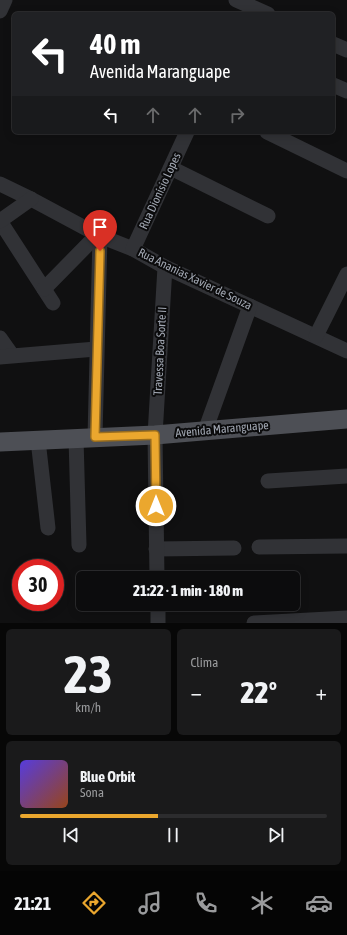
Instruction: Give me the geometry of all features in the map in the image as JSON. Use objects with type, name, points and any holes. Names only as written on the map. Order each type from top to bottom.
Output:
[{"type":"main road","name":"Avenida Maranguape","points":[[0,442],[155,435],[347,419]]},
{"type":"street","points":[[0,11],[5,0]]},
{"type":"street","points":[[240,4],[262,12]]},
{"type":"street","points":[[335,45],[347,50]]},
{"type":"street","points":[[335,86],[347,92]]},
{"type":"street","name":"Rua Dionísio Lopes","points":[[133,250],[186,134]]},
{"type":"street","points":[[271,134],[347,170]]},
{"type":"street","points":[[171,168],[268,216]]},
{"type":"street","name":"Rua Ananias Xavier de Souza","points":[[0,184],[98,235],[347,351]]},
{"type":"street","points":[[31,199],[0,221],[53,303]]},
{"type":"street","points":[[44,289],[98,235]]},
{"type":"street","points":[[95,437],[98,235]]},
{"type":"street","name":"Travessa Boa Sorte II","points":[[157,571],[155,435],[165,267]]},
{"type":"street","points":[[316,336],[347,274]]},
{"type":"street","points":[[205,431],[250,306]]},
{"type":"street","points":[[0,338],[6,356],[96,349]]},
{"type":"street","points":[[76,438],[79,545]]},
{"type":"street","points":[[38,440],[48,528]]},
{"type":"street","points":[[268,481],[347,476]]},
{"type":"street","points":[[259,547],[347,546]]},
{"type":"street","points":[[156,549],[234,548]]},
{"type":"street","points":[[158,611],[158,623]]},
{"type":"street","points":[[254,623],[347,618]]},
{"type":"route","points":[[100,251],[96,349],[95,437],[155,435],[156,506]]}]
